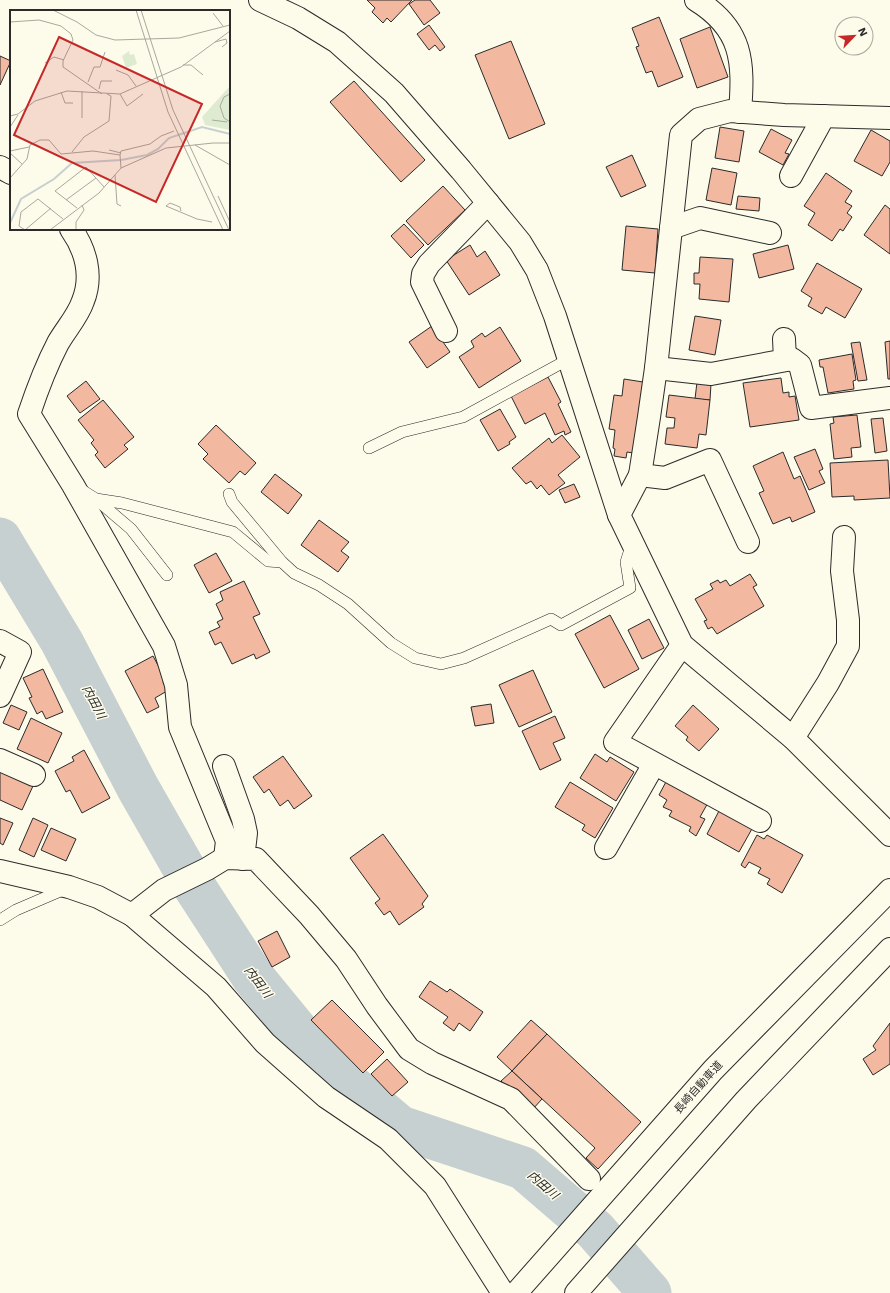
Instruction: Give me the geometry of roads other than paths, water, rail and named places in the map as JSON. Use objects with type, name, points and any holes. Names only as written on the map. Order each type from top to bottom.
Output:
[{"type":"main road","points":[[260,0],[298,18],[337,42],[394,93],[488,202],[520,242],[537,270],[555,316],[619,515],[682,645],[793,738],[890,835]]},
{"type":"main road","points":[[696,0],[709,8],[726,25],[739,49],[743,78],[740,112]]},
{"type":"main road","points":[[619,515],[640,475],[656,368],[681,135],[699,119],[730,111],[890,118]]},
{"type":"main road","points":[[791,176],[824,116]]},
{"type":"main road","points":[[0,167],[10,172]]},
{"type":"main road","points":[[446,332],[422,282],[423,274],[429,264],[488,202]]},
{"type":"main road","points":[[671,228],[700,218],[770,233]]},
{"type":"main road","points":[[72,230],[77,237],[86,258],[88,282],[83,302],[58,344],[40,381],[29,414],[72,485],[164,646],[176,685],[180,727],[227,841],[225,862]]},
{"type":"main road","points":[[656,368],[711,374],[784,349],[792,359],[800,365],[810,408],[890,398]]},
{"type":"main road","points":[[640,475],[665,478],[710,460],[748,542]]},
{"type":"main road","points":[[793,738],[828,683],[848,646],[848,620],[842,571],[844,537]]},
{"type":"main road","points":[[0,641],[20,652],[0,696]]},
{"type":"main road","points":[[682,645],[615,742],[760,821]]},
{"type":"main road","points":[[0,760],[34,775]]},
{"type":"main road","points":[[606,848],[654,764]]},
{"type":"main road","points":[[224,766],[246,832],[225,862]]},
{"type":"main road","points":[[132,915],[164,890],[225,862],[256,859],[309,915],[346,959],[377,1006],[409,1049],[432,1063],[511,1099],[589,1179]]},
{"type":"main road","points":[[0,870],[69,887],[98,897],[132,915],[216,987],[264,1043],[326,1097],[388,1139],[435,1186],[503,1293]]},
{"type":"main road","name":"長崎自動車道","points":[[516,1293],[713,1070],[890,890]]},
{"type":"main road","points":[[576,1293],[746,1100],[890,949]]},
{"type":"lane","points":[[369,448],[402,432],[463,417],[569,359]]},
{"type":"lane","points":[[72,485],[96,499],[131,529],[166,575]]},
{"type":"lane","points":[[229,494],[232,502],[282,562],[294,573],[319,585],[348,604],[397,646],[415,658],[441,664],[464,658],[551,619],[561,625],[630,588],[626,562],[632,543]]},
{"type":"lane","points":[[96,499],[122,503],[233,532],[268,561],[282,562]]},
{"type":"lane","points":[[0,920],[16,910],[69,887]]},
{"type":"waterway","name":"内田川","points":[[0,539],[62,642],[138,788],[194,886],[253,977],[322,1061],[400,1127],[523,1168],[595,1230],[650,1293]]}]
